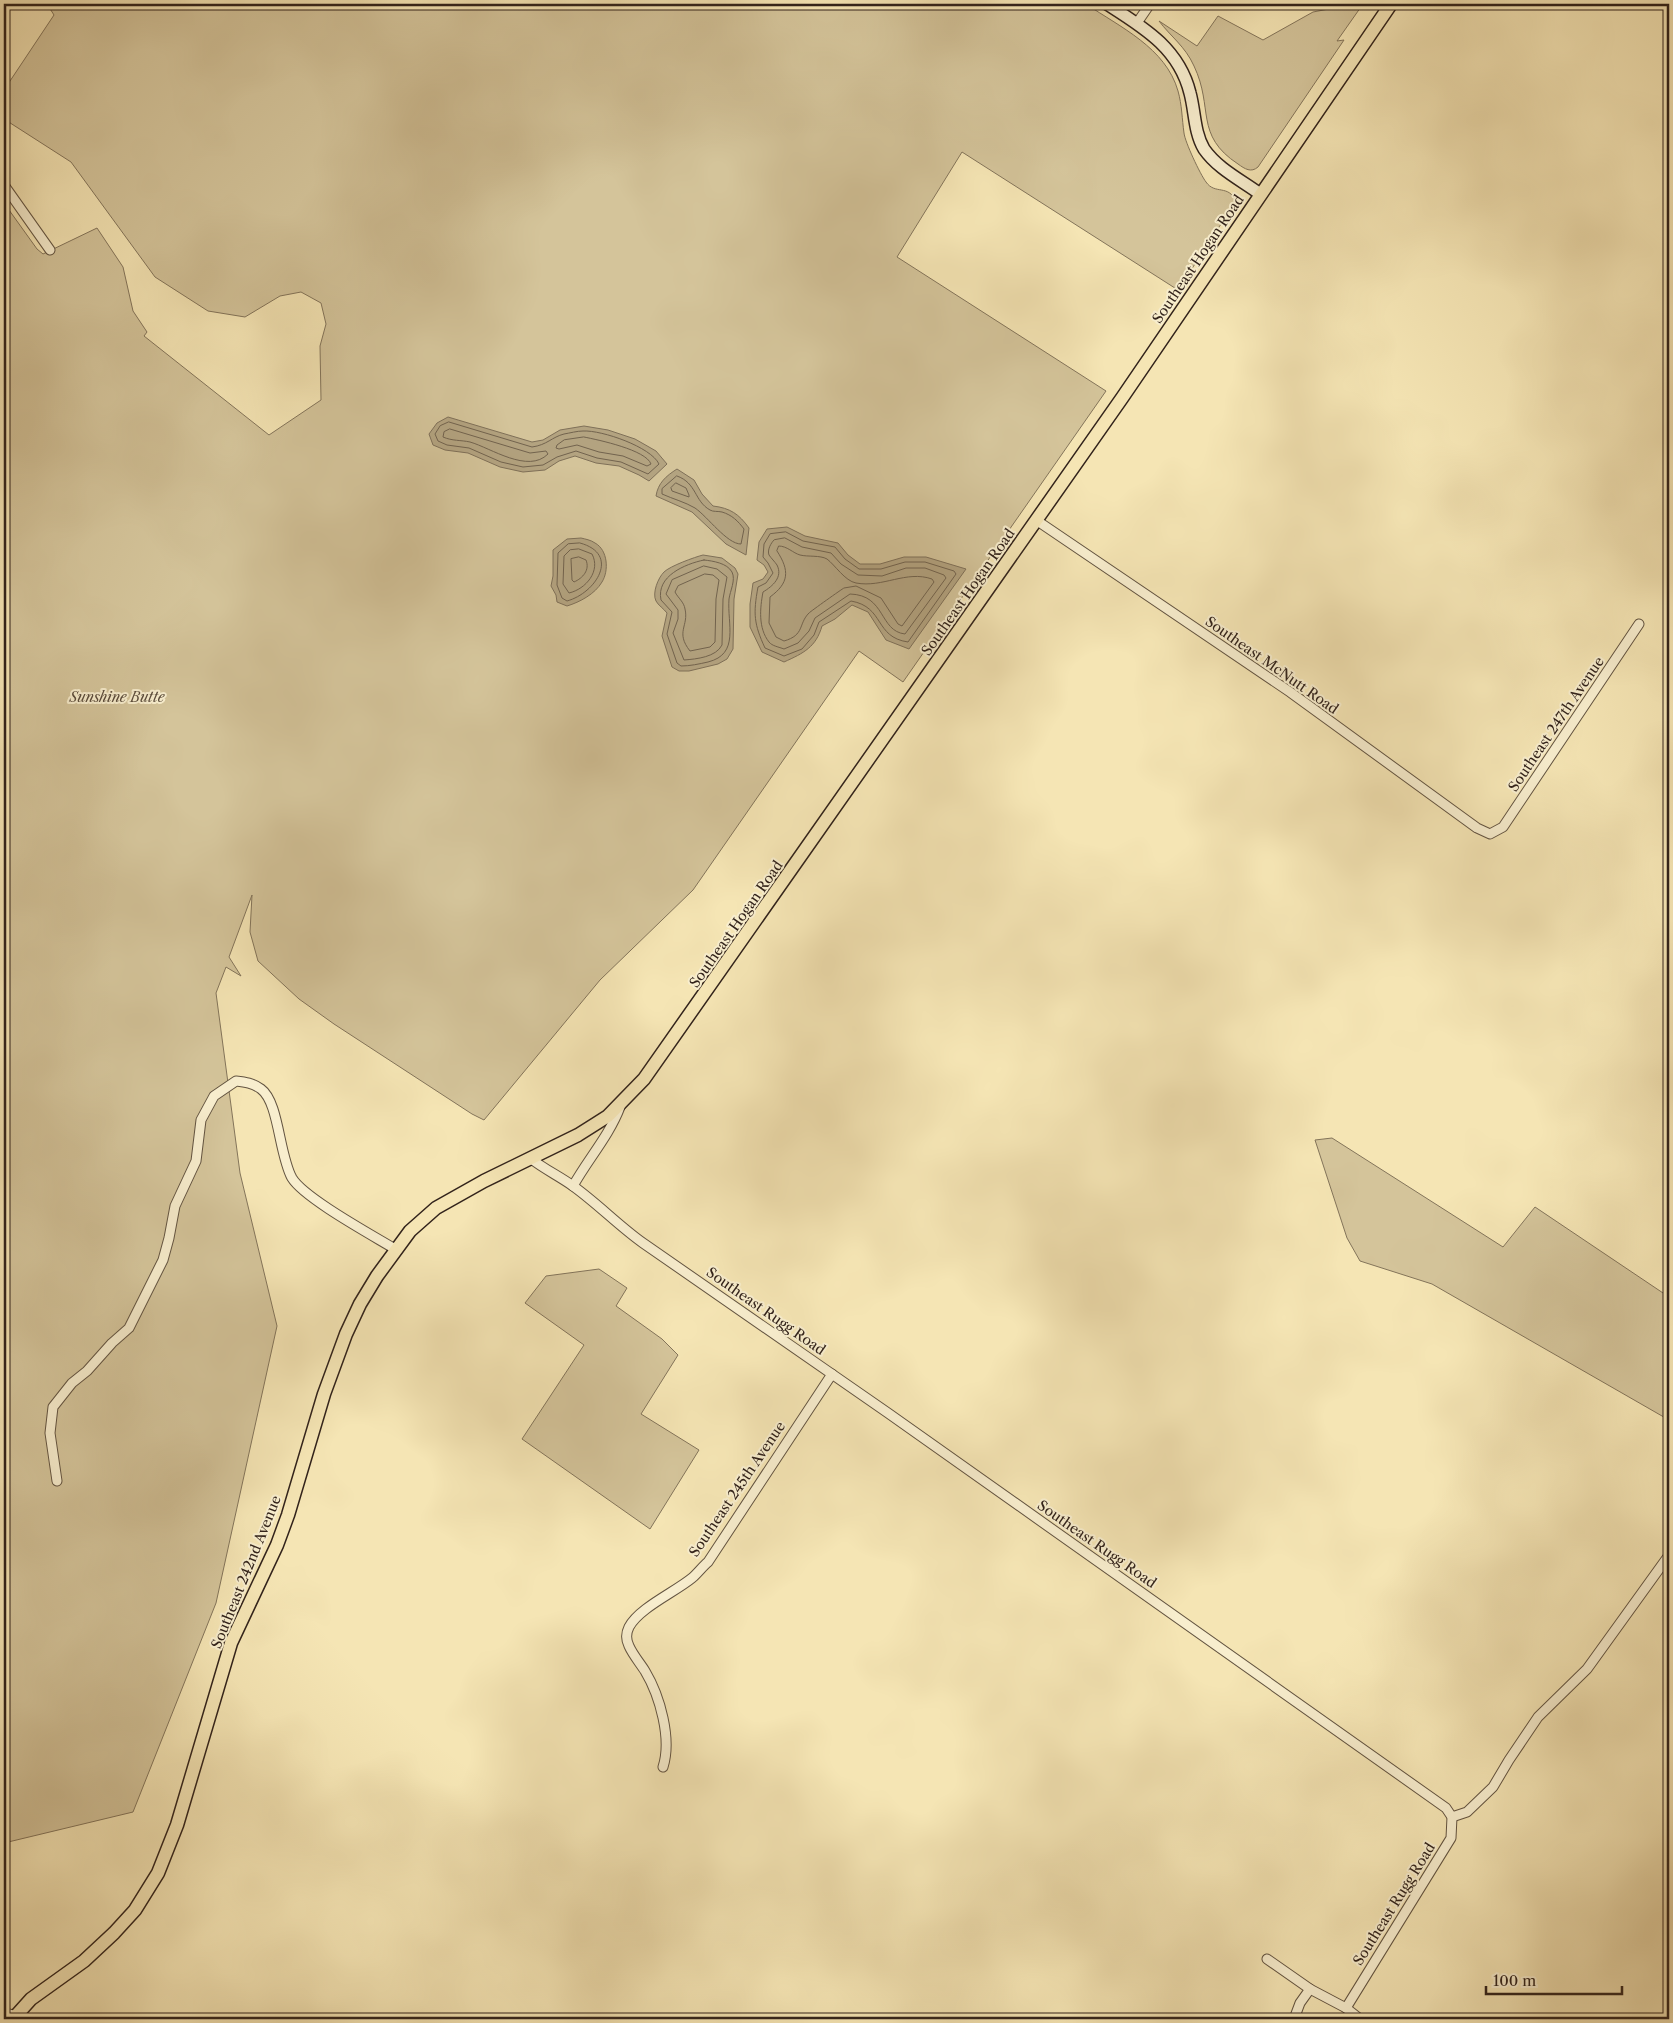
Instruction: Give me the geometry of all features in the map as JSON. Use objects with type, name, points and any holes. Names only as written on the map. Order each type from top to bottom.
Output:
[{"type":"main road","points":[[1106,4],[1136,23],[1163,44],[1180,67],[1190,91],[1198,132],[1205,150],[1215,163],[1260,194]]},
{"type":"main road","name":"Southeast Hogan Road","points":[[530,1158],[578,1135],[608,1116],[637,1087],[664,1052],[1036,520],[1390,4]]},
{"type":"main road","name":"Southeast 242nd Avenue","points":[[11,2016],[31,1999],[84,1961],[104,1943],[135,1910],[158,1873],[177,1825],[231,1643],[277,1544],[288,1515],[335,1364],[360,1304],[395,1249],[436,1208],[530,1158]]},
{"type":"street","points":[[1136,23],[1150,4]]},
{"type":"street","points":[[4,185],[50,250]]},
{"type":"street","name":"Southeast McNutt Road","points":[[1036,520],[1290,692],[1461,816],[1490,834]]},
{"type":"street","name":"Southeast 247th Avenue","points":[[1490,834],[1503,827],[1639,624]]},
{"type":"street","points":[[57,1481],[50,1434],[53,1408],[72,1383],[129,1328],[162,1260],[169,1238],[175,1206],[196,1160],[201,1120],[214,1096],[222,1089],[236,1081],[250,1083],[262,1090],[269,1098],[283,1156],[293,1180],[314,1198],[395,1249]]},
{"type":"street","points":[[573,1186],[591,1156],[612,1127],[622,1102]]},
{"type":"street","name":"Southeast Rugg Road","points":[[530,1158],[540,1167],[573,1186],[620,1227],[832,1374],[1446,1808],[1452,1817],[1451,1838],[1346,2008]]},
{"type":"street","name":"Southeast 245th Avenue","points":[[663,1766],[667,1756],[666,1736],[659,1702],[646,1672],[628,1645],[626,1637],[629,1628],[642,1613],[692,1578],[708,1562],[832,1374]]},
{"type":"street","points":[[1452,1817],[1467,1812],[1493,1787],[1538,1717],[1587,1669],[1668,1558]]},
{"type":"street","points":[[1267,1959],[1310,1989],[1346,2008],[1360,2019]]},
{"type":"street","points":[[1294,2019],[1300,2004],[1310,1989]]},
{"type":"green space","name":"Sunshine Butte","points":[[47,4],[1086,4],[1127,30],[1153,51],[1163,62],[1172,76],[1178,91],[1185,137],[1200,172],[1210,186],[1229,193],[1236,201],[1178,290],[962,152],[897,257],[1106,391],[903,682],[859,651],[693,890],[600,980],[484,1120],[334,1024],[299,999],[258,961],[250,932],[252,895],[229,957],[241,976],[226,967],[216,993],[240,1173],[277,1326],[216,1603],[133,1812],[4,1843],[4,203],[37,249],[43,254],[97,228],[123,267],[133,311],[147,332],[144,336],[269,435],[321,400],[320,346],[326,324],[321,303],[301,292],[280,296],[245,317],[208,311],[155,277],[71,162],[4,119],[4,90],[54,15]]},
{"type":"green space","points":[[1363,4],[1337,41],[1344,40],[1258,167],[1253,170],[1246,169],[1224,153],[1215,142],[1210,131],[1200,81],[1194,66],[1182,47],[1159,21],[1197,46],[1218,16],[1263,40],[1313,12]]},
{"type":"green space","points":[[1332,1138],[1503,1247],[1535,1207],[1669,1297],[1669,1420],[1432,1284],[1360,1261],[1347,1238],[1315,1140]]},
{"type":"green space","points":[[599,1269],[627,1288],[616,1306],[662,1339],[678,1355],[641,1414],[699,1450],[650,1529],[522,1439],[584,1345],[525,1303],[546,1276]]},
{"type":"water","points":[[448,417],[532,442],[543,440],[560,430],[584,426],[608,430],[635,439],[656,451],[667,464],[649,481],[619,466],[596,463],[575,456],[559,461],[545,470],[523,472],[500,467],[468,453],[445,450],[433,445],[429,434],[437,423]]},
{"type":"water","points":[[677,469],[694,480],[702,494],[713,506],[729,510],[738,515],[745,523],[749,528],[746,555],[726,544],[692,512],[656,496],[663,480]]},
{"type":"water","points":[[787,527],[805,536],[838,543],[848,555],[860,564],[880,564],[904,557],[926,557],[966,569],[909,649],[886,640],[868,612],[852,605],[835,619],[822,626],[813,644],[808,649],[784,662],[762,652],[750,627],[750,604],[753,583],[763,579],[768,572],[764,565],[757,560],[759,542],[767,529]]},
{"type":"water","points":[[581,538],[593,542],[603,550],[606,572],[602,582],[591,594],[567,606],[557,602],[556,595],[551,586],[553,550],[567,539]]},
{"type":"water","points":[[703,555],[722,558],[735,568],[738,574],[734,599],[733,649],[727,659],[718,664],[689,671],[679,671],[672,667],[662,636],[667,613],[656,601],[655,590],[664,572],[683,562]]}]
